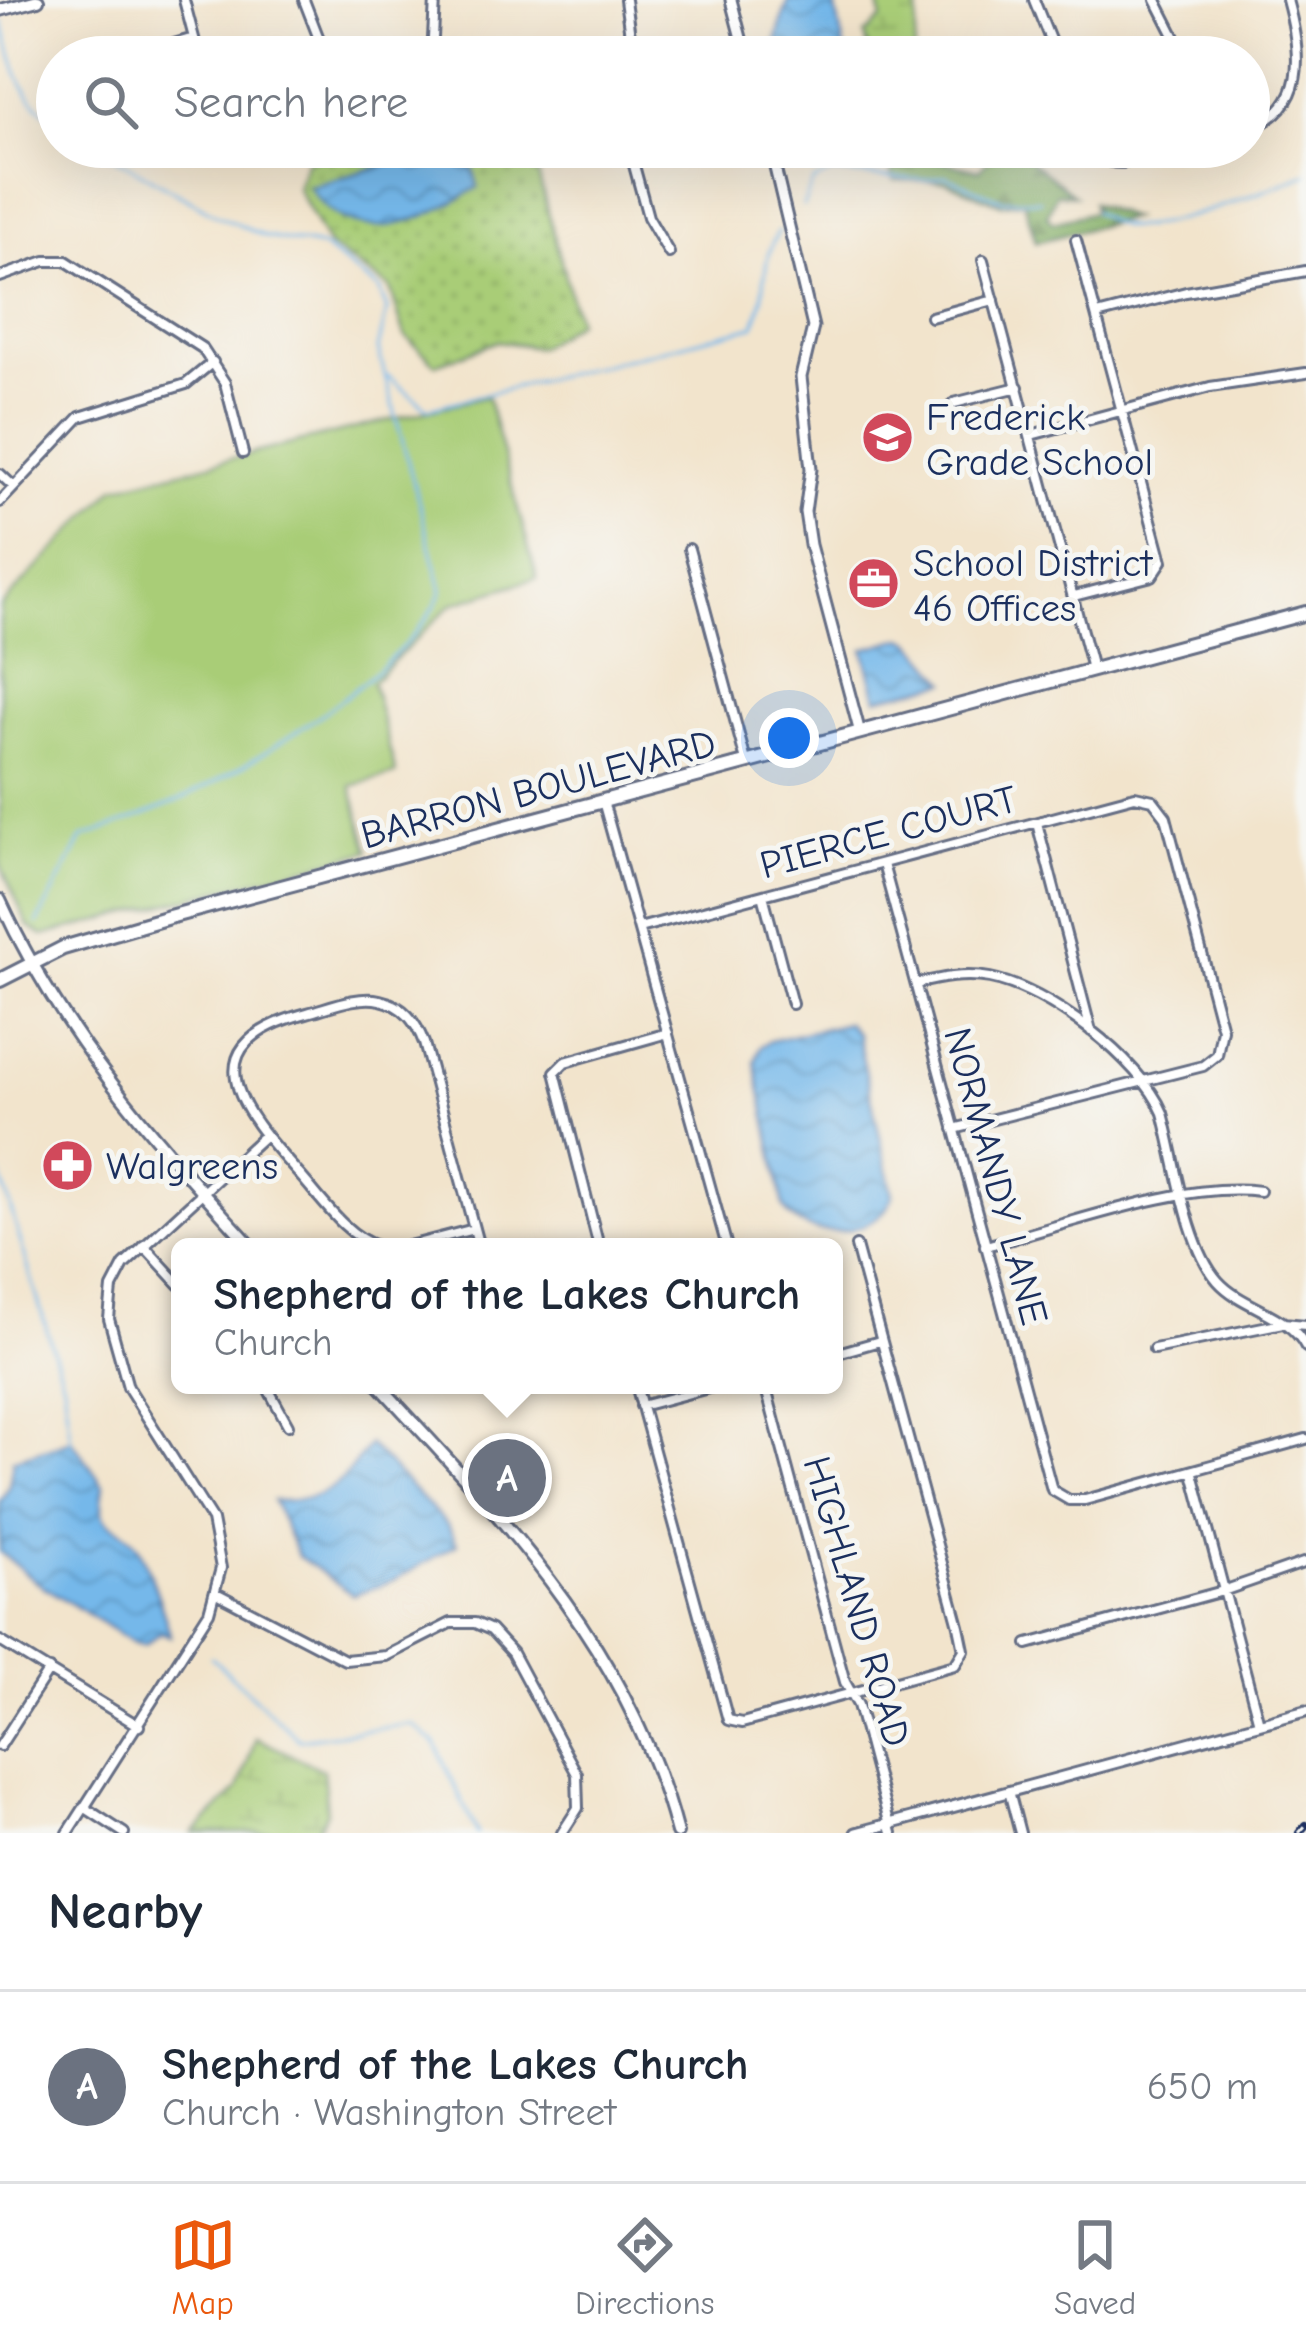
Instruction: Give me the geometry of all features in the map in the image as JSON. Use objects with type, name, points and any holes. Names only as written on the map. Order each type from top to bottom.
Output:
[{"type":"main road","points":[[0,10],[38,0]]},
{"type":"main road","name":"BARRON BOULEVARD","points":[[0,980],[30,963],[169,917],[1306,614]]},
{"type":"main road","points":[[0,900],[30,963],[102,1076],[244,1238]]},
{"type":"main road","points":[[387,1394],[506,1523],[572,1606],[637,1716],[677,1833]]},
{"type":"street","points":[[184,0],[193,36]]},
{"type":"street","points":[[304,0],[318,36]]},
{"type":"street","points":[[433,36],[435,0]]},
{"type":"street","points":[[625,0],[630,36]]},
{"type":"street","points":[[731,0],[740,36]]},
{"type":"street","points":[[1034,0],[1049,36]]},
{"type":"street","points":[[1156,0],[1174,36]]},
{"type":"street","points":[[1270,119],[1289,110],[1300,92],[1304,70],[1287,0]]},
{"type":"street","points":[[635,168],[648,217],[669,253]]},
{"type":"street","points":[[775,168],[813,327],[802,376],[811,469],[806,512],[810,544],[860,733]]},
{"type":"street","points":[[1074,596],[1152,576],[1161,568],[1076,240]]},
{"type":"street","points":[[983,260],[1093,670]]},
{"type":"street","points":[[0,278],[45,261],[79,266],[193,340],[213,362],[230,397],[242,453]]},
{"type":"street","points":[[1097,315],[1186,292],[1306,271]]},
{"type":"street","points":[[931,317],[994,300]]},
{"type":"street","points":[[0,502],[80,417],[185,384],[213,362]]},
{"type":"street","points":[[1031,435],[1210,387],[1306,373]]},
{"type":"street","points":[[953,403],[1018,387]]},
{"type":"street","points":[[0,473],[14,487]]},
{"type":"street","points":[[689,548],[747,763]]},
{"type":"street","name":"PIERCE COURT","points":[[639,928],[1135,796],[1153,800],[1166,817],[1223,1041],[1217,1055],[1203,1066],[1143,1078]]},
{"type":"street","points":[[603,801],[725,1238]]},
{"type":"street","points":[[1037,823],[1092,1033]]},
{"type":"street","name":"NORMANDY LANE","points":[[883,864],[1044,1474],[1063,1498],[1084,1500],[1193,1473]]},
{"type":"street","points":[[763,895],[792,1004]]},
{"type":"street","points":[[916,984],[987,977],[1028,992],[1092,1033],[1143,1078],[1163,1113],[1205,1264],[1219,1282],[1283,1323],[1306,1347]]},
{"type":"street","points":[[364,1238],[350,1230],[265,1135],[238,1086],[234,1048],[269,1023],[360,999],[399,1004],[418,1026],[476,1238]]},
{"type":"street","points":[[597,1238],[555,1072],[565,1062],[668,1033]]},
{"type":"street","points":[[954,1129],[1143,1078]]},
{"type":"street","points":[[68,1833],[139,1726],[216,1593],[220,1552],[212,1520],[128,1387],[109,1319],[118,1275],[265,1135]]},
{"type":"street","points":[[985,1246],[1185,1196],[1236,1188],[1260,1191]]},
{"type":"street","points":[[440,1238],[474,1229]]},
{"type":"street","points":[[145,1246],[171,1275]]},
{"type":"street","points":[[638,1394],[723,1712],[734,1723],[950,1667],[962,1658],[959,1626],[856,1246]]},
{"type":"street","points":[[1154,1349],[1283,1323],[1306,1325]]},
{"type":"street","points":[[843,1351],[880,1341]]},
{"type":"street","points":[[271,1394],[288,1425]]},
{"type":"street","points":[[641,1406],[686,1394]]},
{"type":"street","name":"HIGHLAND ROAD","points":[[768,1394],[891,1828]]},
{"type":"street","points":[[1259,1724],[1193,1473],[1306,1439]]},
{"type":"street","points":[[1028,1644],[1222,1592],[1306,1562]]},
{"type":"street","points":[[216,1593],[345,1660],[386,1656],[451,1623],[475,1623],[491,1630],[512,1653],[578,1774],[581,1795],[573,1820],[562,1833]]},
{"type":"street","points":[[0,1640],[139,1726]]},
{"type":"street","points":[[0,1746],[49,1670]]},
{"type":"street","points":[[856,1833],[891,1828],[1306,1711]]},
{"type":"street","points":[[1009,1792],[1020,1833]]},
{"type":"street","points":[[87,1810],[124,1833]]},
{"type":"street","points":[[573,1820],[584,1825]]},
{"type":"green space","points":[[878,0],[919,0],[916,36],[865,36],[882,19]]},
{"type":"green space","points":[[304,168],[536,168],[577,321],[538,348],[498,341],[436,364],[405,336],[390,288],[328,246],[297,188]]},
{"type":"green space","points":[[890,168],[1040,168],[1074,195],[1057,193],[1047,216],[1053,222],[1094,212],[1092,203],[1131,218],[1036,242],[1024,201],[1001,204],[945,181],[894,180]]},
{"type":"green space","points":[[487,396],[537,578],[452,604],[372,682],[396,774],[351,786],[369,851],[43,936],[28,926],[0,864],[0,607],[115,487]]},
{"type":"green space","points":[[256,1738],[323,1770],[327,1812],[315,1833],[194,1833],[238,1789]]},
{"type":"water","points":[[788,0],[834,0],[842,36],[778,36]]},
{"type":"water","points":[[374,168],[473,168],[478,187],[412,220],[367,226],[346,221],[309,187]]},
{"type":"water","points":[[903,638],[912,641],[947,682],[877,698],[864,649]]},
{"type":"water","points":[[847,1023],[857,1034],[893,1195],[886,1209],[859,1227],[824,1231],[794,1220],[784,1207],[755,1062],[761,1046],[770,1041]]},
{"type":"water","points":[[72,1440],[104,1486],[106,1519],[142,1554],[170,1636],[161,1632],[145,1645],[136,1644],[38,1583],[0,1552],[0,1502],[9,1486],[13,1459]]},
{"type":"water","points":[[369,1445],[448,1526],[457,1544],[397,1579],[353,1595],[298,1556],[273,1501],[307,1498],[331,1488]]},
{"type":"waterway","points":[[3,22],[14,64],[36,104]]},
{"type":"waterway","points":[[37,924],[82,838],[186,797],[291,736],[402,647],[442,590],[378,349],[387,310],[379,289],[322,247],[266,237],[133,168]]},
{"type":"waterway","points":[[803,206],[813,182],[832,173],[926,180],[945,176],[1002,200],[1040,200]]},
{"type":"waterway","points":[[1094,212],[1119,226],[1157,224],[1306,174]]},
{"type":"waterway","points":[[388,376],[428,409],[754,326],[768,254],[779,231]]},
{"type":"waterway","points":[[0,1173],[63,1384],[71,1442]]},
{"type":"waterway","points":[[211,1657],[299,1739],[412,1724],[435,1743],[477,1833]]},
{"type":"railway","points":[[1299,1833],[1306,1825]]},
{"type":"place","name":"Frederick Grade School","points":[[887,438]]},
{"type":"place","name":"School District 46 Offices","points":[[874,584]]},
{"type":"place","name":"Walgreens","points":[[67,1165]]},
{"type":"place","name":"Shepherd of the Lakes Church","points":[[507,1478]]}]
